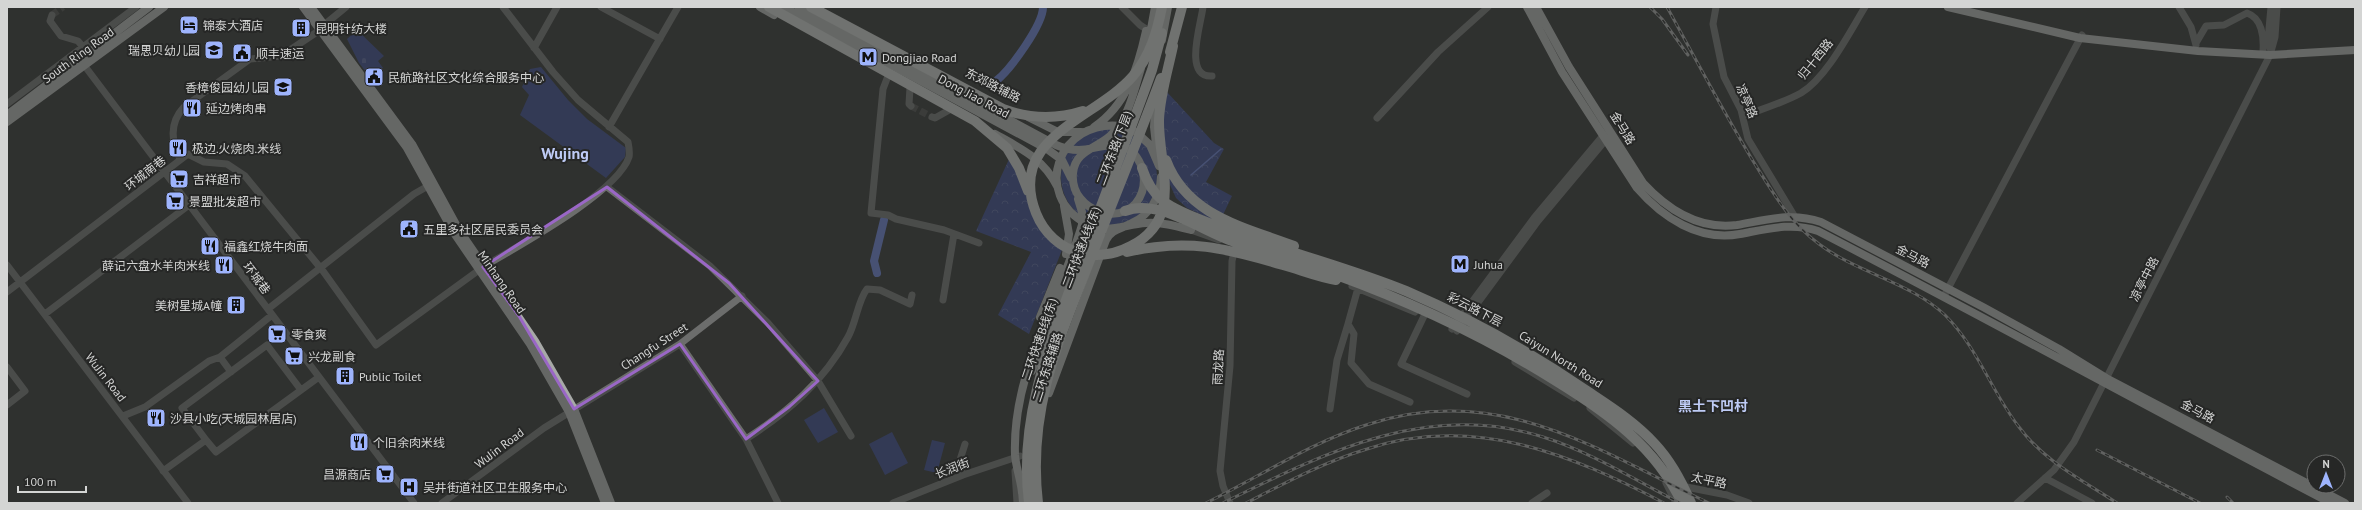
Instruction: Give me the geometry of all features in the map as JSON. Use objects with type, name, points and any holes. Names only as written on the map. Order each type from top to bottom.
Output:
[{"type":"highway","points":[[770,7],[948,105],[990,132],[1014,158],[1042,226],[1056,241],[1077,252],[1099,255],[1170,244],[1208,246],[1379,286]]},
{"type":"highway","points":[[811,7],[1012,113],[1036,118],[1059,117],[1079,112],[1106,100]]},
{"type":"highway","name":"二环快速B线(东)","points":[[1028,499],[1027,441],[1035,390],[1061,313],[1152,70],[1168,7]]},
{"type":"highway","name":"二环快速A线(东)","points":[[1038,503],[1035,444],[1044,387],[1072,307],[1172,46],[1181,7]]},
{"type":"highway","points":[[1032,202],[1030,183],[1035,161],[1045,144],[1054,130],[1106,100],[1126,83],[1142,63],[1156,36],[1156,9]]},
{"type":"highway","points":[[1099,255],[1116,252],[1134,245],[1148,234],[1163,207],[1166,190],[1161,146],[1160,111],[1172,46]]},
{"type":"highway","points":[[1161,146],[1168,166],[1182,188],[1210,213],[1230,224],[1293,246],[1379,286]]},
{"type":"highway","points":[[1142,168],[1154,192],[1164,201],[1177,209],[1250,239],[1379,286]]},
{"type":"highway","points":[[1125,211],[1140,206],[1153,208],[1229,240],[1322,270],[1379,286]]},
{"type":"highway","name":"Caiyun North Road","points":[[1379,286],[1491,343],[1585,398],[1633,435],[1647,449],[1663,468],[1682,503]]},
{"type":"highway","name":"Caiyun North Road","points":[[1379,286],[1442,308],[1517,347],[1609,406],[1636,425],[1656,444],[1682,483],[1693,503]]},
{"type":"main road","name":"South Ring Road","points":[[7,122],[164,7]]},
{"type":"main road","name":"Minhang Road","points":[[303,7],[322,27],[412,144],[481,269]]},
{"type":"main road","name":"Minhang Road","points":[[310,7],[322,27],[407,148],[454,234],[535,341],[572,410],[612,503]]},
{"type":"main road","points":[[760,7],[1028,152],[1046,168],[1060,194],[1074,214],[1088,224],[1105,229],[1154,223],[1191,230]]},
{"type":"main road","name":"Dong Jiao Road","points":[[784,7],[896,67],[964,100]]},
{"type":"main road","name":"Dong Jiao Road","points":[[799,7],[1049,146]]},
{"type":"main road","name":"东郊路辅路","points":[[819,7],[1054,130]]},
{"type":"main road","name":"二环东路(下层)","points":[[1017,457],[1041,367],[1146,95],[1160,47],[1168,7]]},
{"type":"main road","points":[[1181,7],[1159,93],[1154,127],[1163,186],[1168,196],[1177,206],[1192,214]]},
{"type":"main road","name":"金马路","points":[[1527,7],[1562,72],[1609,134],[1643,183],[1661,201],[1685,217],[1718,225],[1736,225],[1759,220],[1796,216],[1821,222],[1948,288],[2059,349],[2104,380],[2345,503]]},
{"type":"main road","name":"金马路","points":[[1536,7],[1569,67],[1609,134],[1637,188],[1662,213],[1682,226],[1718,235],[1739,234],[1778,227],[1807,227],[1944,296],[2104,380],[2332,503]]},
{"type":"main road","points":[[1948,7],[2081,36],[2198,51],[2268,53],[2355,50]]},
{"type":"main road","points":[[1969,7],[2081,36],[2268,53],[2355,46]]},
{"type":"main road","name":"South Ring Road","points":[[7,115],[142,8]]},
{"type":"main road","points":[[1060,194],[1057,174],[1063,153],[1076,136],[1102,121],[1117,105],[1132,80],[1146,29],[1156,9]]},
{"type":"main road","points":[[1154,45],[1156,9]]},
{"type":"main road","points":[[1028,499],[1017,457],[1016,430],[1022,393],[1042,326],[1082,225],[1081,208],[1074,186],[1073,174],[1077,161],[1084,152],[1110,136],[1122,121],[1142,66],[1156,9]]},
{"type":"main road","name":"二环东路(下层)","points":[[1023,503],[1028,499],[1026,423],[1027,392],[1037,359],[1128,125],[1154,45],[1156,9]]},
{"type":"main road","points":[[896,67],[910,88]]},
{"type":"main road","points":[[951,109],[964,100]]},
{"type":"main road","points":[[1054,130],[1075,133],[1112,125],[1130,129],[1150,145],[1159,164],[1160,186],[1156,200],[1141,218],[1124,227]]},
{"type":"main road","points":[[1108,144],[1124,148],[1134,154],[1142,168],[1144,183],[1141,193],[1133,205],[1125,211],[1110,214],[1093,210],[1079,198],[1065,164],[1049,146],[1074,149],[1108,144]]},
{"type":"main road","name":"二环东路辅路","points":[[1022,393],[1035,330],[1066,254],[1069,228],[1060,194]]},
{"type":"main road","name":"二环东路辅路","points":[[1041,503],[1041,437],[1053,379],[1105,244],[1111,233],[1124,227]]},
{"type":"main road","name":"Minhang Road","points":[[572,410],[605,503]]},
{"type":"main road","points":[[1028,499],[1030,478],[1041,437]]},
{"type":"street","name":"环城南巷","points":[[7,292],[180,159],[174,146],[172,132],[177,116],[184,108],[250,59],[282,56],[322,27],[346,7]]},
{"type":"street","points":[[180,159],[192,154],[204,162],[227,164],[245,176],[321,268],[376,345],[481,269],[597,195],[615,178],[630,154],[628,142],[578,100],[534,48],[503,7]]},
{"type":"street","points":[[534,48],[557,7]]},
{"type":"street","points":[[601,7],[660,39]]},
{"type":"street","points":[[610,127],[678,7]]},
{"type":"street","points":[[1122,7],[1146,29]]},
{"type":"street","points":[[1203,7],[1195,62],[1200,73],[1206,76],[1212,76]]},
{"type":"street","points":[[1376,118],[1438,52],[1488,7]]},
{"type":"street","name":"凉亭路","points":[[1716,7],[1712,24],[1718,44],[1720,65],[1743,116],[1748,139],[1796,216]]},
{"type":"street","name":"归十西路","points":[[1743,116],[1802,92],[1814,82],[1830,61],[1865,7]]},
{"type":"street","points":[[2179,7],[2191,27],[2196,46]]},
{"type":"street","points":[[2268,53],[2271,7]]},
{"type":"street","name":"凉亭中路","points":[[2017,503],[2045,478],[2069,450],[2268,53],[2275,37],[2277,7]]},
{"type":"street","points":[[7,104],[83,47],[142,8]]},
{"type":"street","points":[[2196,46],[2206,26],[2224,25],[2247,13],[2256,19],[2268,53]]},
{"type":"street","points":[[52,15],[50,21],[62,36],[78,41],[83,47]]},
{"type":"street","points":[[1944,296],[2081,36]]},
{"type":"street","name":"环城巷","points":[[84,65],[414,503]]},
{"type":"street","points":[[888,76],[883,89],[871,213],[888,214],[896,219],[954,234],[979,244]]},
{"type":"street","points":[[910,88],[909,104],[911,106]]},
{"type":"street","points":[[932,117],[934,118],[951,109]]},
{"type":"street","points":[[1454,330],[1534,218],[1609,134]]},
{"type":"street","points":[[123,416],[145,407],[209,361],[220,357],[321,268],[414,194],[428,186]]},
{"type":"street","points":[[607,187],[676,239],[742,296],[768,323],[818,381],[851,436]]},
{"type":"street","points":[[45,314],[189,205]]},
{"type":"street","name":"彩云路下层","points":[[1192,214],[1368,272],[1465,316],[1526,348],[1559,368],[1641,425],[1660,445],[1687,488],[1693,503]]},
{"type":"street","points":[[1191,230],[1291,262],[1358,288],[1424,316],[1504,355],[1586,406],[1641,449],[1664,480],[1676,503]]},
{"type":"street","name":"雨龙路","points":[[1230,503],[1223,486],[1220,471],[1230,366],[1232,261],[1241,231]]},
{"type":"street","points":[[943,300],[954,234]]},
{"type":"street","name":"WuJin Road","points":[[7,265],[188,503]]},
{"type":"street","points":[[1330,409],[1337,360],[1358,288]]},
{"type":"street","points":[[746,439],[790,407],[818,381],[836,358],[848,337],[867,289],[880,290],[910,304],[912,295]]},
{"type":"street","name":"Changfu Street","points":[[572,410],[680,344],[742,296]]},
{"type":"street","points":[[1424,316],[1400,364],[1467,394]]},
{"type":"street","points":[[1348,324],[1354,334],[1351,363],[1370,384],[1410,402]]},
{"type":"street","points":[[680,344],[746,439],[778,503]]},
{"type":"street","points":[[301,390],[267,345],[182,408],[216,452],[320,377]]},
{"type":"street","points":[[220,357],[231,372]]},
{"type":"street","points":[[7,367],[25,391],[7,405]]},
{"type":"street","name":"WuJin Road","points":[[442,503],[572,410]]},
{"type":"street","points":[[163,471],[206,440]]},
{"type":"street","points":[[963,475],[959,464],[965,444]]},
{"type":"street","points":[[1017,457],[1017,503]]},
{"type":"street","name":"长润街","points":[[893,503],[963,475],[1017,457]]},
{"type":"street","points":[[2045,478],[2092,503]]},
{"type":"street","name":"太平路","points":[[1664,480],[1687,488],[1727,495],[1749,503]]},
{"type":"street","points":[[1532,503],[1548,493]]},
{"type":"highlighted area","points":[[607,187],[729,283],[818,381],[789,407],[746,439],[680,344],[574,409],[519,316],[483,267]]},
{"type":"green space","points":[[357,30],[384,56],[378,61],[383,68],[370,77],[359,63],[347,39]]},
{"type":"green space","points":[[367,51],[374,63],[364,69],[357,57]]},
{"type":"green space","points":[[541,67],[568,100],[587,119],[626,148],[625,157],[606,178],[520,115],[529,95],[522,87],[530,69]]},
{"type":"green space","points":[[1167,92],[1214,143],[1224,149],[1206,182],[1232,196],[1219,223],[1187,208],[1176,198],[1166,176],[1157,141]]},
{"type":"green space","points":[[1109,129],[1127,132],[1143,143],[1154,159],[1157,177],[1154,195],[1143,211],[1127,222],[1109,225],[1091,222],[1075,211],[1064,195],[1061,177],[1064,159],[1075,143],[1091,132]]},
{"type":"green space","points":[[1010,157],[1032,206],[1062,250],[1029,334],[998,315],[1031,252],[976,231]]},
{"type":"green space","points":[[824,408],[838,432],[818,443],[804,420]]},
{"type":"green space","points":[[892,432],[908,463],[885,475],[869,444]]},
{"type":"green space","points":[[932,440],[945,443],[937,473],[924,470]]},
{"type":"waterway","points":[[996,81],[1025,47],[1038,25],[1043,7]]},
{"type":"waterway","points":[[1191,175],[1221,149]]},
{"type":"waterway","points":[[877,273],[874,261],[884,220]]},
{"type":"tunnel","points":[[52,15],[63,7]]},
{"type":"tunnel","points":[[911,106],[932,117]]},
{"type":"railway","points":[[1650,7],[1662,19],[1688,55]]},
{"type":"railway","points":[[1667,7],[1753,161],[1782,206],[1799,226],[1819,244],[1834,254],[1916,294],[1945,315],[1967,341],[2000,399],[2029,439],[2064,469],[2117,503]]},
{"type":"railway","points":[[1206,503],[1285,461],[1345,432],[1366,425],[1414,414],[1459,411],[1502,416],[1544,427],[1585,443],[1709,503]]},
{"type":"railway","points":[[1223,503],[1299,466],[1338,450],[1378,437],[1418,428],[1459,425],[1500,427],[1543,437],[1561,443],[1596,458],[1680,503]]},
{"type":"railway","points":[[1246,503],[1305,473],[1351,454],[1407,439],[1445,436],[1483,438],[1520,444],[1557,455],[1629,485],[1664,503]]},
{"type":"railway","points":[[2097,450],[2200,503]]},
{"type":"railway","points":[[2227,497],[2233,503]]},
{"type":"place","name":"锦泰大酒店","points":[[189,25]]},
{"type":"place","name":"昆明针纺大楼","points":[[301,28]]},
{"type":"place","name":"瑞思贝幼儿园","points":[[214,50]]},
{"type":"place","name":"顺丰速运","points":[[242,53]]},
{"type":"place","name":"Dongjiao Road","points":[[868,57]]},
{"type":"place","name":"民航路社区文化综合服务中心","points":[[374,77]]},
{"type":"place","name":"香樟俊园幼儿园","points":[[283,87]]},
{"type":"place","name":"延边烤肉串","points":[[192,108]]},
{"type":"place","name":"极边.火烧肉.米线","points":[[178,148]]},
{"type":"place","name":"吉祥超市","points":[[179,179]]},
{"type":"place","name":"景盟批发超市","points":[[175,201]]},
{"type":"place","name":"五里多社区居民委员会","points":[[409,229]]},
{"type":"place","name":"福鑫红烧牛肉面","points":[[210,246]]},
{"type":"place","name":"Juhua","points":[[1460,264]]},
{"type":"place","name":"薛记六盘水羊肉米线","points":[[224,265]]},
{"type":"place","name":"美树星城A幢","points":[[236,305]]},
{"type":"place","name":"零食爽","points":[[277,334]]},
{"type":"place","name":"兴龙副食","points":[[294,356]]},
{"type":"place","name":"Public Toilet","points":[[345,376]]},
{"type":"place","name":"沙县小吃(天城园林居店)","points":[[156,418]]},
{"type":"place","name":"个旧余肉米线","points":[[359,442]]},
{"type":"place","name":"昌源商店","points":[[385,474]]},
{"type":"place","name":"吴井街道社区卫生服务中心","points":[[409,487]]},
{"type":"district","name":"Wujing","points":[[565,153]]},
{"type":"district","name":"黑土下凹村","points":[[1713,406]]}]
